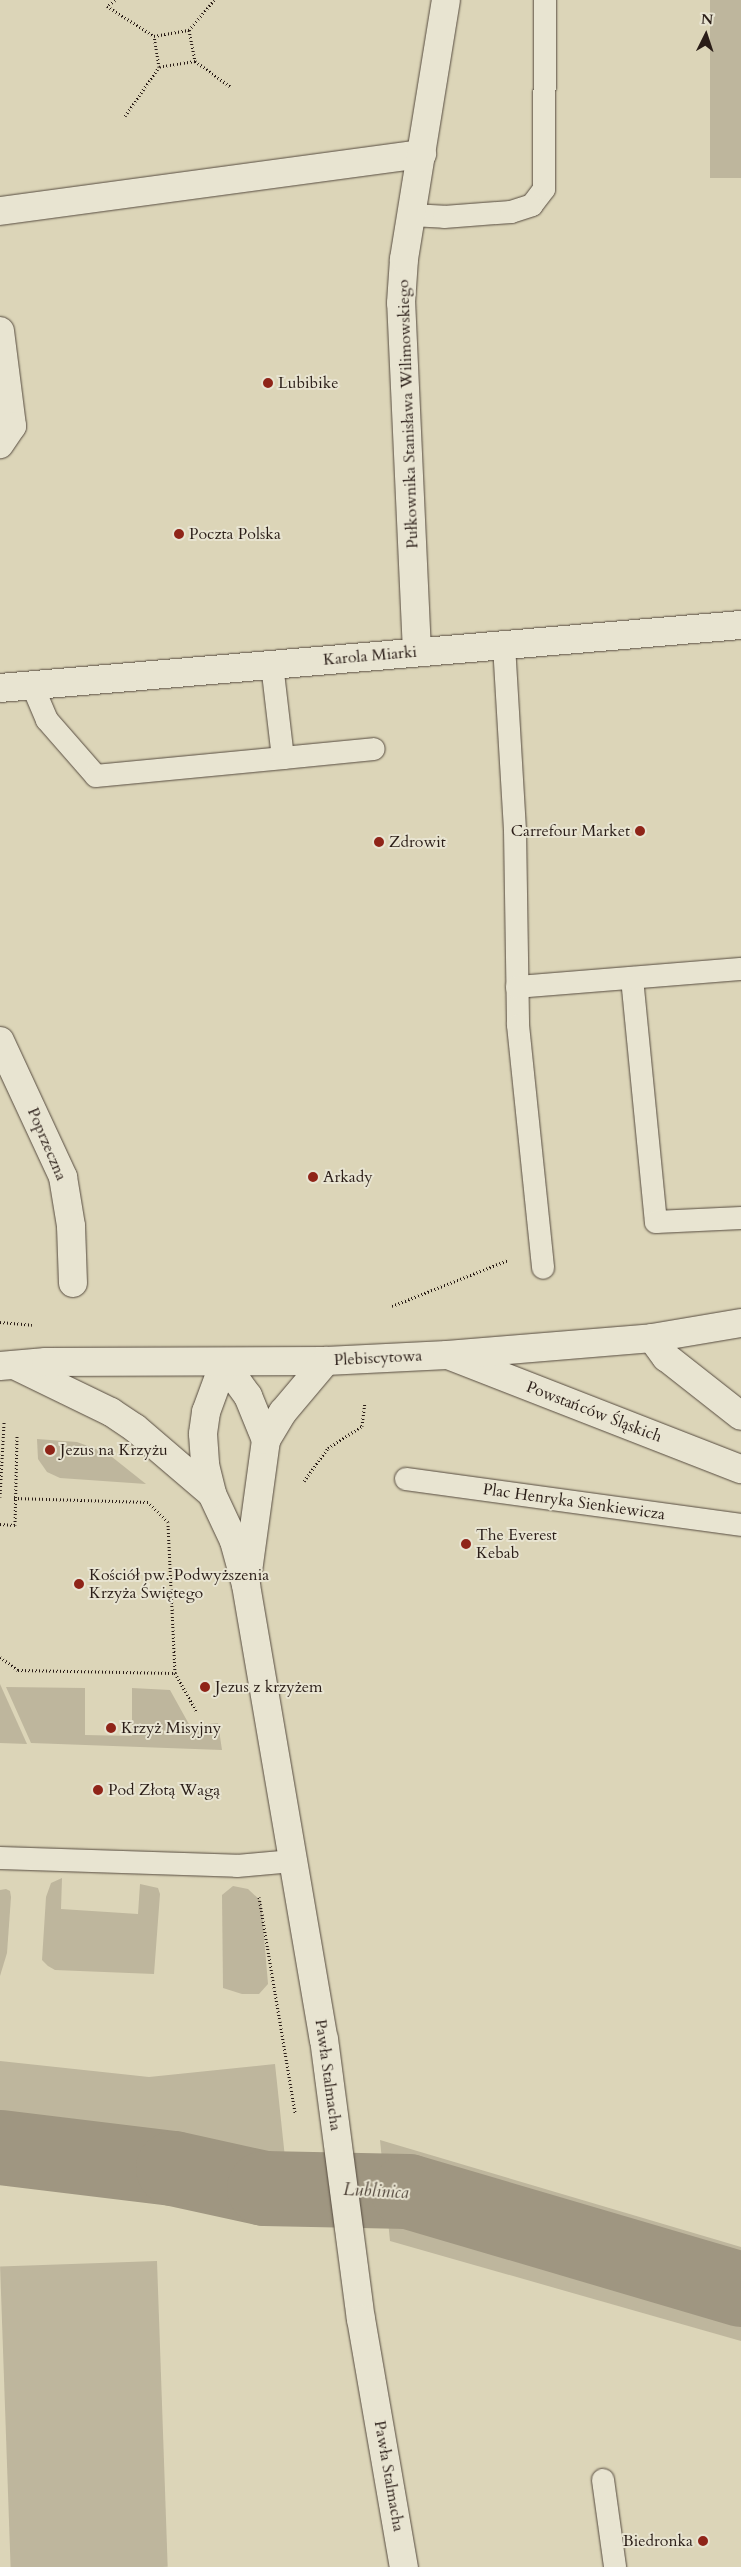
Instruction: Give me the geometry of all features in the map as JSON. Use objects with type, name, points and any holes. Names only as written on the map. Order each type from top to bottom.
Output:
[{"type":"street","name":"Pułkownika Stanisława Wilimowskiego","points":[[417,652],[401,303],[411,215],[446,0]]},
{"type":"street","points":[[0,211],[373,158],[422,154]]},
{"type":"street","points":[[0,331],[12,426],[0,444]]},
{"type":"street","name":"Karola Miarki","points":[[0,688],[33,687],[741,625]]},
{"type":"street","name":"Poprzeczna","points":[[0,1041],[63,1176],[71,1226],[73,1283]]},
{"type":"street","name":"Plebiscytowa","points":[[6,1365],[326,1361],[447,1355],[652,1338],[741,1323]]},
{"type":"street","points":[[652,1338],[666,1357],[741,1416]]},
{"type":"street","name":"Powstańców Śląskich","points":[[447,1355],[741,1469]]},
{"type":"street","points":[[266,1440],[283,1412],[326,1361]]},
{"type":"street","points":[[224,1362],[248,1396],[266,1440]]},
{"type":"street","name":"Pawła Stalmacha","points":[[224,1362],[206,1412],[203,1434],[212,1494],[234,1541],[246,1585],[324,2039],[347,2225],[404,2567]]},
{"type":"street","points":[[6,1365],[111,1412],[135,1428],[212,1494]]},
{"type":"street","name":"Pawła Stalmacha","points":[[246,1585],[266,1440]]},
{"type":"lane","points":[[411,215],[444,217],[511,212],[532,206],[544,189],[545,0]]},
{"type":"lane","points":[[504,645],[515,830],[516,987],[542,1258]]},
{"type":"lane","points":[[272,665],[283,758]]},
{"type":"lane","points":[[33,687],[47,720],[96,776],[374,749]]},
{"type":"lane","points":[[516,987],[741,969]]},
{"type":"lane","points":[[632,978],[656,1222],[741,1218]]},
{"type":"lane","name":"Plac Henryka Sienkiewicza","points":[[406,1479],[741,1525]]},
{"type":"lane","points":[[0,1858],[253,1865],[293,1861]]},
{"type":"lane","points":[[604,2480],[615,2567]]},
{"type":"path","points":[[115,0],[107,6],[154,36],[189,30],[214,0]]},
{"type":"path","points":[[189,30],[195,61],[231,87]]},
{"type":"path","points":[[125,116],[159,67],[154,36]]},
{"type":"path","points":[[159,67],[195,61]]},
{"type":"path","points":[[392,1306],[542,1258]]},
{"type":"path","points":[[0,1322],[36,1325]]},
{"type":"path","points":[[304,1480],[328,1448],[362,1426],[364,1402]]},
{"type":"path","points":[[0,1496],[4,1422]]},
{"type":"path","points":[[0,1524],[15,1525],[14,1498],[17,1436]]},
{"type":"path","points":[[14,1498],[148,1502],[168,1522],[175,1673],[197,1712]]},
{"type":"path","points":[[0,1657],[18,1670],[175,1673]]},
{"type":"path","points":[[253,1865],[296,2121]]},
{"type":"shaded area","points":[[710,0],[741,0],[741,178],[710,178]]},
{"type":"shaded area","points":[[37,1439],[77,1442],[107,1453],[146,1484],[60,1478],[47,1472],[38,1459]]},
{"type":"shaded area","points":[[0,1684],[27,1744],[0,1743]]},
{"type":"shaded area","points":[[6,1687],[85,1688],[85,1735],[132,1736],[132,1688],[170,1690],[190,1726],[218,1723],[222,1750],[31,1743]]},
{"type":"shaded area","points":[[62,1878],[61,1909],[138,1914],[140,1884],[158,1888],[160,1894],[154,1974],[55,1970],[42,1960],[46,1897],[51,1883]]},
{"type":"shaded area","points":[[233,1886],[248,1889],[261,1901],[268,1984],[259,1994],[242,1994],[223,1988],[222,1895]]},
{"type":"shaded area","points":[[6,1889],[10,1891],[11,1897],[7,1953],[0,1976],[0,1890]]},
{"type":"shaded area","points":[[0,2061],[149,2077],[275,2064],[286,2167],[21,2127],[0,2128]]},
{"type":"shaded area","points":[[380,2140],[741,2247],[741,2341],[390,2241]]},
{"type":"shaded area","points":[[157,2261],[168,2567],[11,2567],[0,2266]]},
{"type":"waterway","name":"Lublinica","points":[[0,2147],[173,2168],[264,2188],[408,2191],[741,2289]]},
{"type":"place","name":"Lubibike","points":[[268,383]]},
{"type":"place","name":"Poczta Polska","points":[[179,534]]},
{"type":"place","name":"Carrefour Market","points":[[640,831]]},
{"type":"place","name":"Zdrowit","points":[[379,842]]},
{"type":"place","name":"Arkady","points":[[313,1177]]},
{"type":"place","name":"Jezus na Krzyżu","points":[[50,1450]]},
{"type":"place","name":"The Everest Kebab","points":[[466,1544]]},
{"type":"place","name":"Kościół pw. Podwyższenia Krzyża Świętego","points":[[79,1584]]},
{"type":"place","name":"Jezus z krzyżem","points":[[205,1687]]},
{"type":"place","name":"Krzyż Misyjny","points":[[111,1728]]},
{"type":"place","name":"Pod Złotą Wagą","points":[[98,1790]]},
{"type":"place","name":"Biedronka","points":[[703,2541]]}]
